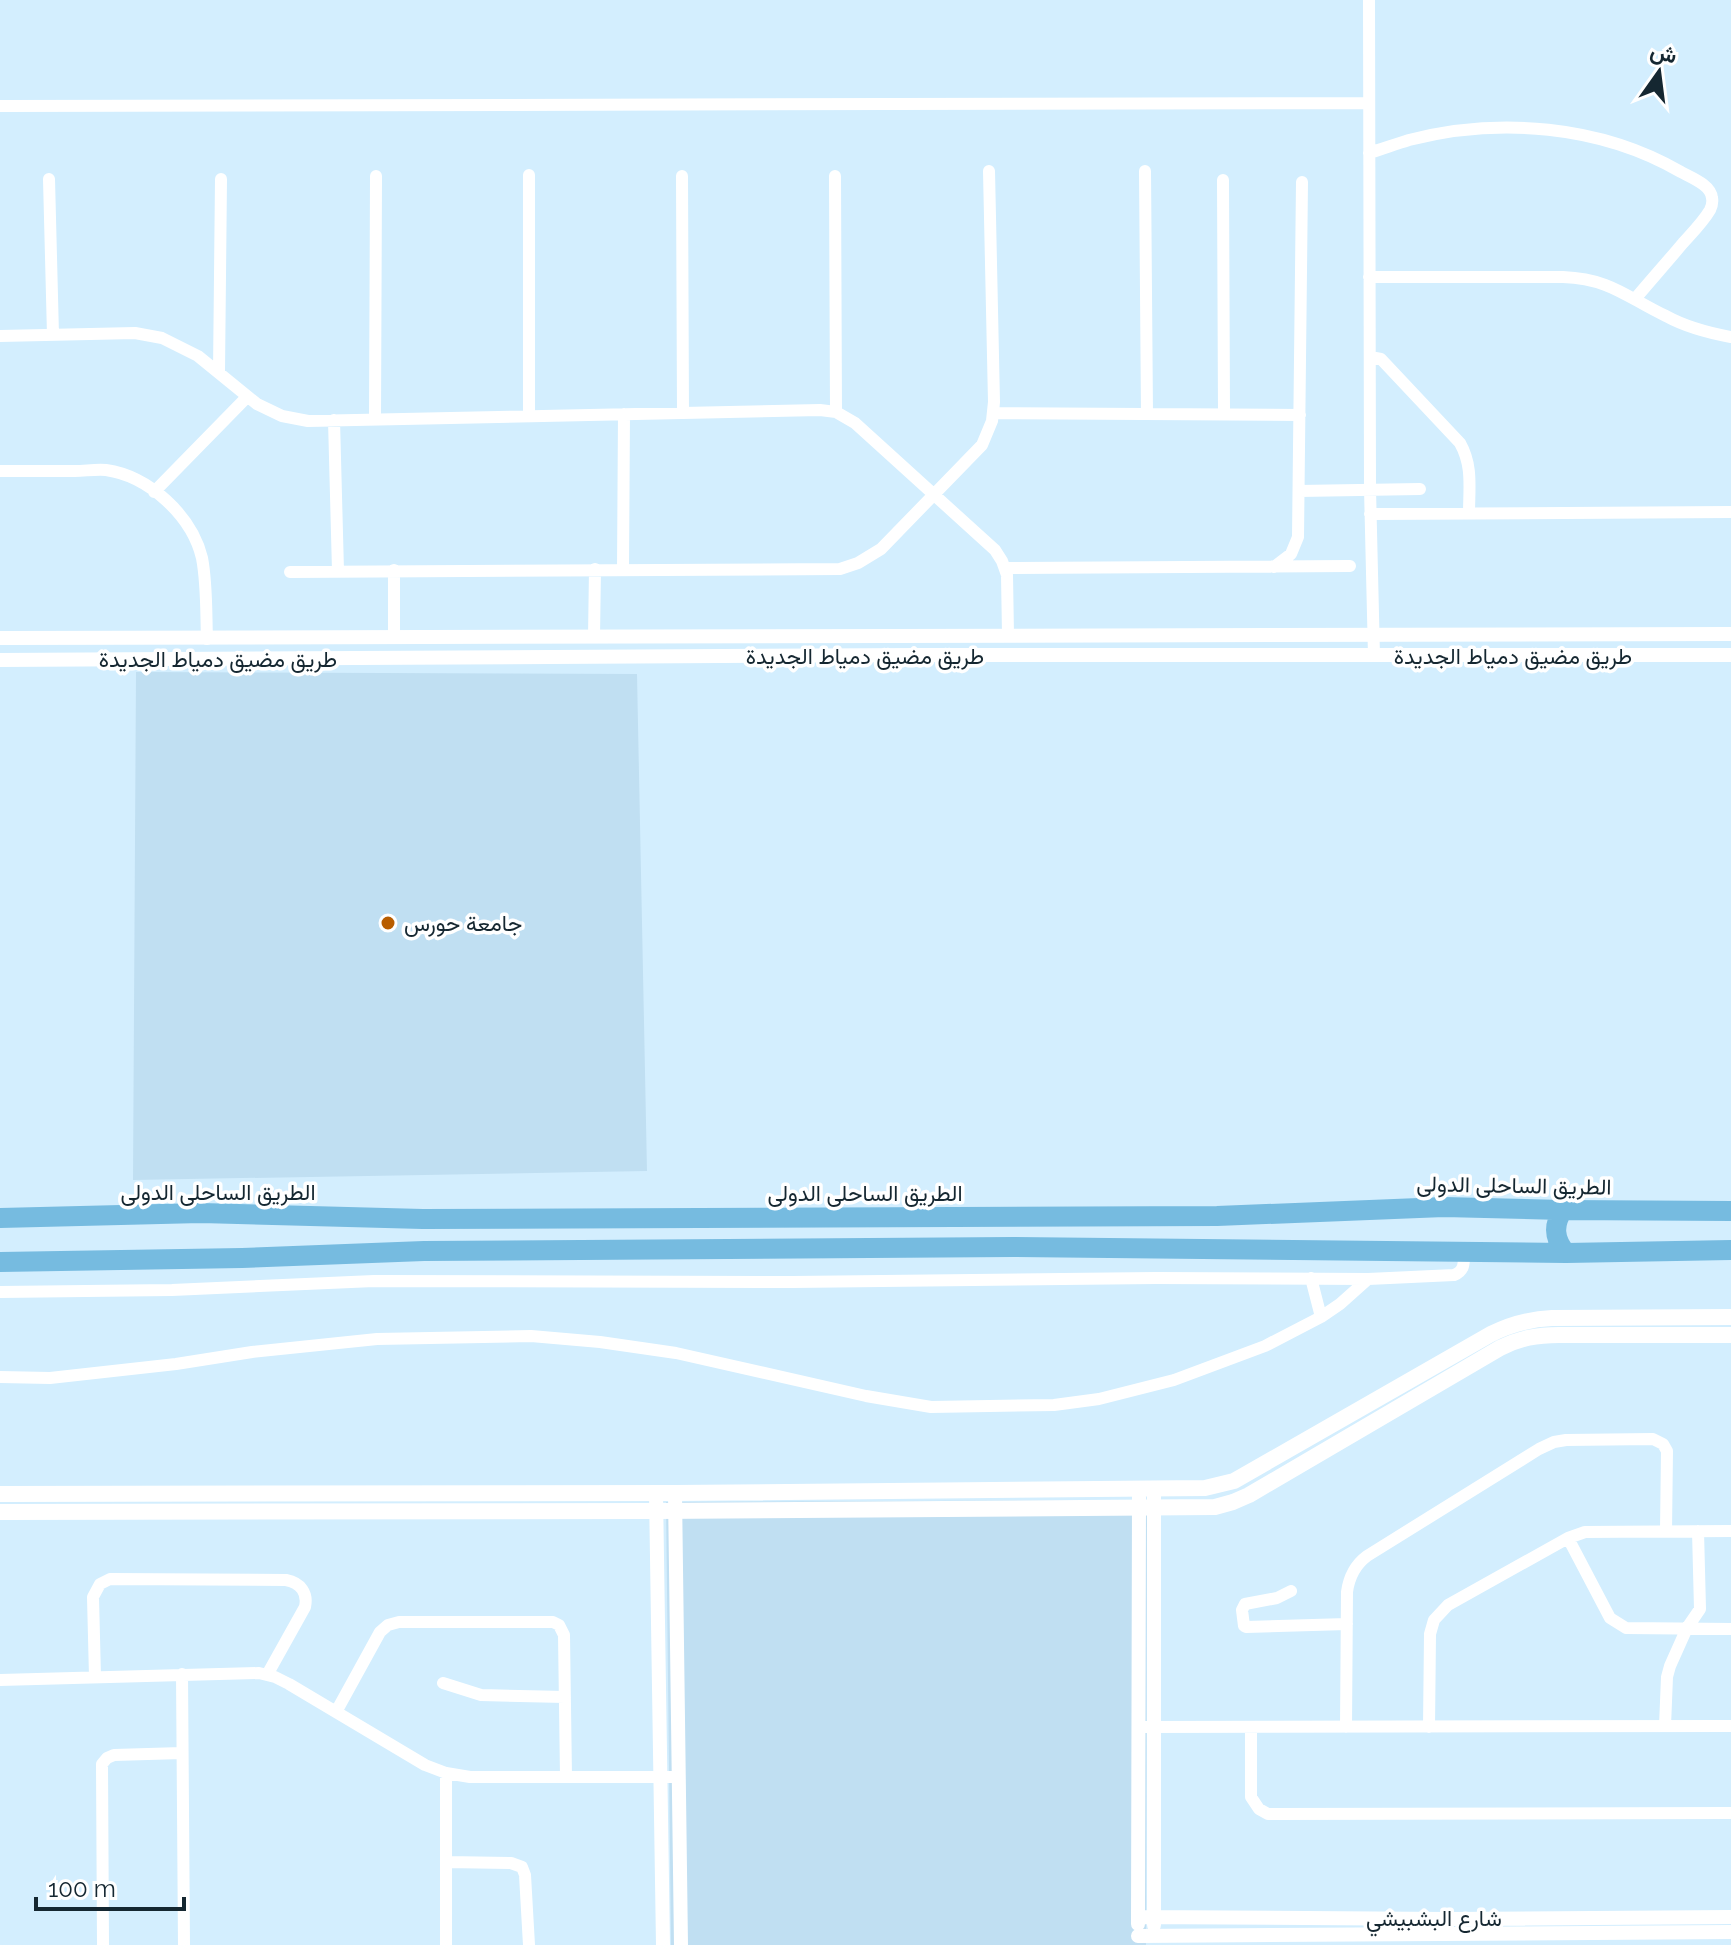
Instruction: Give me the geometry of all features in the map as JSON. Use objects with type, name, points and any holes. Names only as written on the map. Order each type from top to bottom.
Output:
[{"type":"highway","name":"الطريق الساحلى الدولى","points":[[0,1218],[201,1213],[423,1219],[1203,1217],[1415,1207],[1731,1211]]},
{"type":"highway","points":[[1563,1210],[1555,1232],[1566,1253]]},
{"type":"highway","points":[[0,1262],[424,1251],[815,1248],[1566,1253],[1731,1250]]},
{"type":"main road","points":[[0,1494],[1205,1488],[1234,1481],[1491,1334],[1514,1324],[1552,1318],[1731,1317]]},
{"type":"main road","points":[[0,1512],[1215,1507],[1241,1499],[1500,1348],[1522,1339],[1559,1335],[1731,1335]]},
{"type":"street","points":[[1369,0],[1370,514],[1374,656]]},
{"type":"street","points":[[0,106],[1368,103]]},
{"type":"street","points":[[1369,153],[1438,134],[1523,128],[1566,132],[1608,141],[1674,168],[1706,186],[1712,204],[1693,232],[1635,299]]},
{"type":"street","points":[[290,572],[840,569],[866,559],[881,549],[982,445],[989,429],[993,413],[989,171]]},
{"type":"street","points":[[1145,171],[1147,414]]},
{"type":"street","points":[[529,175],[529,416]]},
{"type":"street","points":[[375,420],[376,176]]},
{"type":"street","points":[[682,176],[683,413]]},
{"type":"street","points":[[835,176],[836,412]]},
{"type":"street","points":[[49,179],[53,335]]},
{"type":"street","points":[[219,372],[221,179]]},
{"type":"street","points":[[1223,180],[1224,414]]},
{"type":"street","points":[[1274,567],[1287,558],[1297,543],[1302,182]]},
{"type":"street","points":[[1369,277],[1576,277],[1614,287],[1679,322],[1731,337]]},
{"type":"street","points":[[0,336],[148,335],[186,349],[269,411],[308,421],[836,412],[855,423],[995,550],[1005,568],[1008,635]]},
{"type":"street","points":[[1370,357],[1381,359],[1460,443],[1468,459],[1469,514]]},
{"type":"street","points":[[154,492],[247,397]]},
{"type":"street","points":[[993,413],[1300,415]]},
{"type":"street","points":[[623,569],[624,414]]},
{"type":"street","points":[[334,420],[338,571]]},
{"type":"street","points":[[0,471],[106,470],[136,481],[164,499],[182,516],[200,550],[207,639]]},
{"type":"street","points":[[1299,491],[1420,489]]},
{"type":"street","points":[[1370,514],[1731,512]]},
{"type":"street","points":[[1005,568],[1350,566]]},
{"type":"street","points":[[594,637],[595,569]]},
{"type":"street","points":[[394,570],[394,638]]},
{"type":"street","name":"طريق مضيق دمياط الجديدة","points":[[0,638],[1731,634]]},
{"type":"street","points":[[918,635],[919,655]]},
{"type":"street","points":[[117,638],[119,659]]},
{"type":"street","name":"طريق مضيق دمياط الجديدة","points":[[0,660],[1731,655]]},
{"type":"street","points":[[0,1292],[172,1290],[374,1281],[1368,1279],[1458,1274],[1463,1266],[1464,1252]]},
{"type":"street","points":[[1311,1278],[1321,1317]]},
{"type":"street","points":[[0,1377],[65,1376],[377,1339],[531,1336],[676,1353],[866,1396],[931,1407],[1054,1405],[1099,1399],[1174,1380],[1265,1346],[1321,1317],[1368,1279]]},
{"type":"street","points":[[1346,1727],[1347,1587],[1354,1570],[1362,1560],[1526,1457],[1554,1442],[1566,1440],[1653,1439],[1660,1442],[1667,1451],[1666,1531]]},
{"type":"street","points":[[1138,1940],[1138,1727],[1147,1488]]},
{"type":"street","points":[[656,1493],[663,1945]]},
{"type":"street","points":[[675,1493],[681,1945]]},
{"type":"street","points":[[1146,1508],[1154,1727],[1155,1940]]},
{"type":"street","points":[[1429,1727],[1431,1627],[1438,1614],[1448,1605],[1568,1538],[1591,1531],[1731,1531]]},
{"type":"street","points":[[1665,1726],[1667,1677],[1687,1628],[1700,1609],[1698,1531]]},
{"type":"street","points":[[1568,1538],[1613,1621],[1626,1628],[1731,1629]]},
{"type":"street","points":[[95,1677],[93,1597],[100,1584],[110,1579],[286,1580],[296,1583],[306,1596],[305,1607],[267,1675]]},
{"type":"street","points":[[1291,1591],[1277,1598],[1245,1604],[1242,1610],[1244,1626],[1347,1624]]},
{"type":"street","points":[[336,1712],[380,1632],[388,1625],[399,1622],[556,1623],[564,1635],[566,1777]]},
{"type":"street","points":[[0,1680],[182,1674],[267,1675],[289,1684],[425,1765],[446,1773],[470,1777],[679,1777]]},
{"type":"street","points":[[182,1674],[184,1945]]},
{"type":"street","points":[[443,1683],[481,1695],[565,1697]]},
{"type":"street","points":[[1138,1727],[1731,1726]]},
{"type":"street","points":[[1251,1727],[1251,1797],[1259,1809],[1268,1814],[1731,1813]]},
{"type":"street","points":[[103,1945],[102,1764],[114,1755],[182,1753]]},
{"type":"street","points":[[446,1773],[446,1945]]},
{"type":"street","points":[[446,1862],[511,1863],[522,1867],[529,1945]]},
{"type":"street","name":"شارع البشبيشي","points":[[1138,1917],[1255,1918],[1591,1932]]},
{"type":"street","name":"شارع البشبيشي","points":[[1610,1932],[1731,1917]]},
{"type":"street","points":[[1255,1918],[1255,1935]]},
{"type":"street","name":"شارع البشبيشي","points":[[1138,1940],[1255,1935],[1731,1932]]},
{"type":"shaded area","name":"جامعة حورس","points":[[136,672],[637,674],[647,1171],[133,1180]]},
{"type":"shaded area","points":[[1147,1500],[1146,1945],[671,1945],[666,1502]]},
{"type":"place","name":"جامعة حورس","points":[[388,923]]}]
